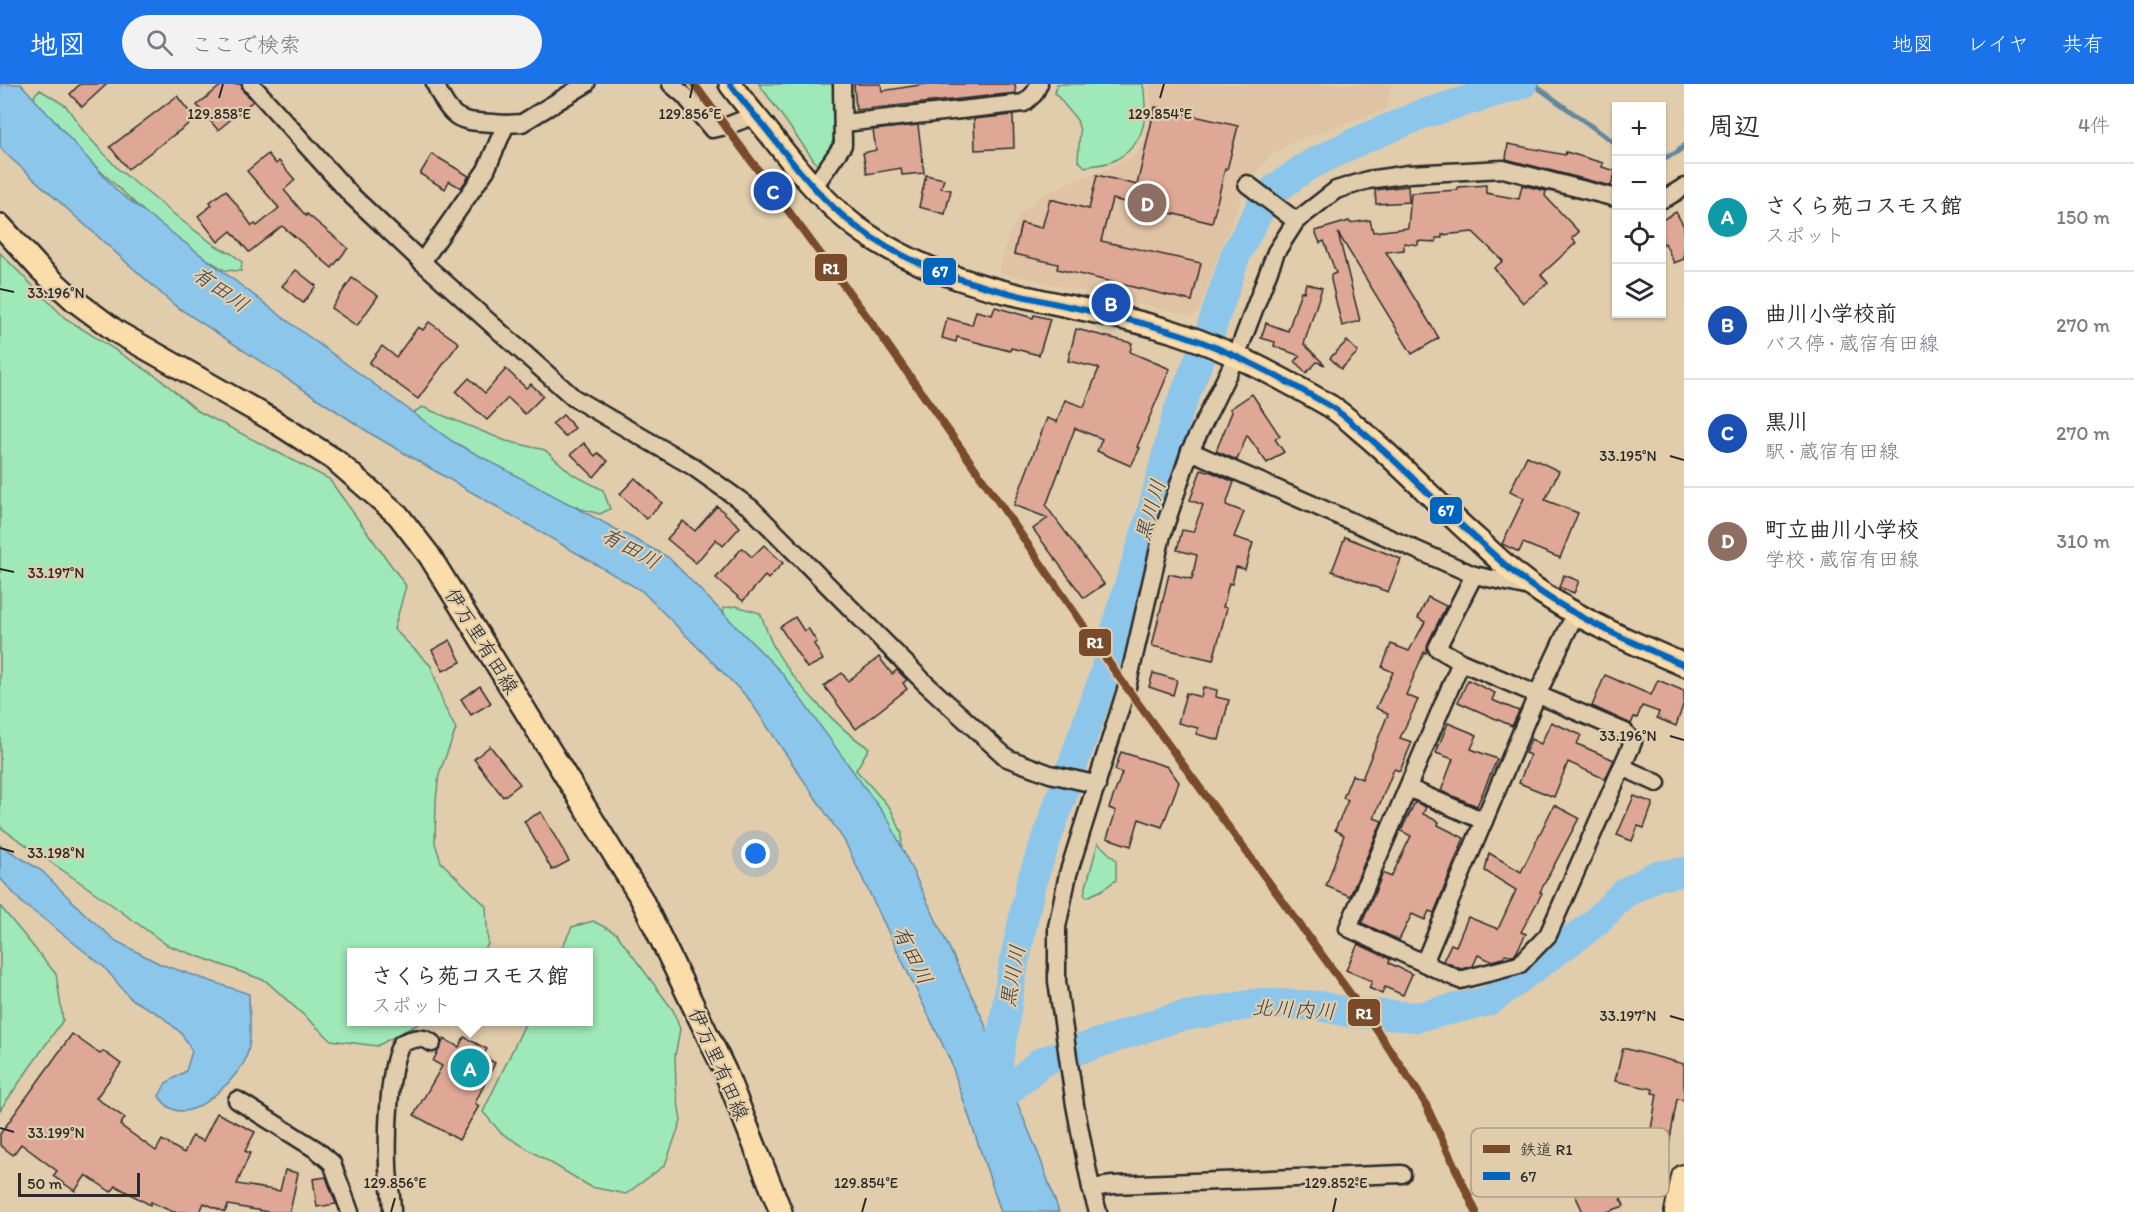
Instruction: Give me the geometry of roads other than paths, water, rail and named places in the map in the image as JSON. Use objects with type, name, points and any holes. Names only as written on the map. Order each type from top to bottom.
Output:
[{"type":"highway","points":[[1677,1212],[1684,1177]]},
{"type":"main road","points":[[730,84],[813,188],[856,226],[902,254],[984,288],[1088,310],[1181,334],[1236,357],[1334,408],[1388,454],[1477,540],[1534,588],[1575,614],[1626,640],[1684,665]]},
{"type":"main road","name":"伊万里有田線","points":[[0,225],[40,269],[74,300],[117,332],[269,418],[335,460],[398,515],[429,555],[641,898],[725,1071],[781,1212]]},
{"type":"street","points":[[251,84],[352,196],[574,398],[692,466],[751,508],[925,682],[1007,758],[1050,774],[1093,784]]},
{"type":"street","points":[[435,84],[444,105],[459,120],[506,124],[522,123],[586,84]]},
{"type":"street","points":[[671,84],[685,96],[712,129],[755,115]]},
{"type":"street","points":[[813,188],[843,145],[842,84]]},
{"type":"street","points":[[844,123],[1024,103],[1034,94],[1039,84]]},
{"type":"street","points":[[422,262],[486,170],[506,124]]},
{"type":"street","points":[[1098,1212],[1075,1106],[1057,981],[1058,927],[1068,874],[1093,784],[1127,687],[1162,535],[1190,451],[1236,357],[1276,252],[1296,221],[1336,190],[1368,180],[1409,174],[1503,169],[1612,197]]},
{"type":"street","points":[[1247,184],[1296,221]]},
{"type":"street","points":[[1666,198],[1684,187]]},
{"type":"street","points":[[1190,451],[1474,575],[1534,588]]},
{"type":"street","points":[[1461,662],[1348,928],[1460,980],[1519,965],[1548,936],[1633,742],[1625,732],[1461,662],[1437,648],[1474,575]]},
{"type":"street","points":[[1425,963],[1538,695],[1575,614]]},
{"type":"street","points":[[1622,767],[1657,783]]},
{"type":"street","points":[[1408,788],[1484,821]]},
{"type":"street","points":[[392,1212],[388,1156],[390,1099],[395,1060],[402,1043],[416,1037],[432,1043]]},
{"type":"street","points":[[237,1100],[317,1150],[332,1163],[350,1212]]},
{"type":"street","points":[[1091,1188],[1113,1185],[1402,1174]]},
{"type":"water","name":"有田川","points":[[0,84],[21,84],[117,191],[293,325],[452,441],[668,557],[782,673],[889,821],[981,1015],[1040,1158],[1059,1212],[1001,1212],[950,1060],[844,840],[748,698],[642,591],[373,435],[174,305],[0,147]]},
{"type":"water","points":[[0,845],[42,871],[116,941],[160,964],[249,994],[248,1051],[243,1065],[227,1084],[211,1098],[193,1109],[175,1110],[167,1105],[159,1096],[166,1083],[186,1071],[192,1051],[182,1034],[160,1015],[131,999],[104,967],[23,904],[0,878]]},
{"type":"waterway","name":"黒川川","points":[[993,1097],[1011,978],[1031,883],[1104,676],[1120,614],[1151,516],[1178,412],[1209,335],[1236,254],[1264,201],[1274,190],[1306,167],[1356,142],[1423,114],[1522,84]]},
{"type":"waterway","points":[[1533,84],[1612,141]]},
{"type":"waterway","points":[[1666,157],[1684,146]]},
{"type":"waterway","name":"北川内川","points":[[992,1105],[1041,1062],[1174,1018],[1260,1003],[1319,1006],[1353,1013],[1417,1017],[1489,1001],[1595,923],[1623,894],[1656,876],[1684,872]]},
{"type":"rail line","name":"R1","points":[[694,84],[877,330],[1116,673],[1376,1029],[1424,1101],[1476,1212]]},
{"type":"place","name":"黒川","points":[[773,191]]},
{"type":"place","name":"町立曲川小学校","points":[[1147,203]]},
{"type":"place","name":"曲川小学校前","points":[[1111,303]]},
{"type":"place","name":"さくら苑コスモス館","points":[[470,1068]]}]
